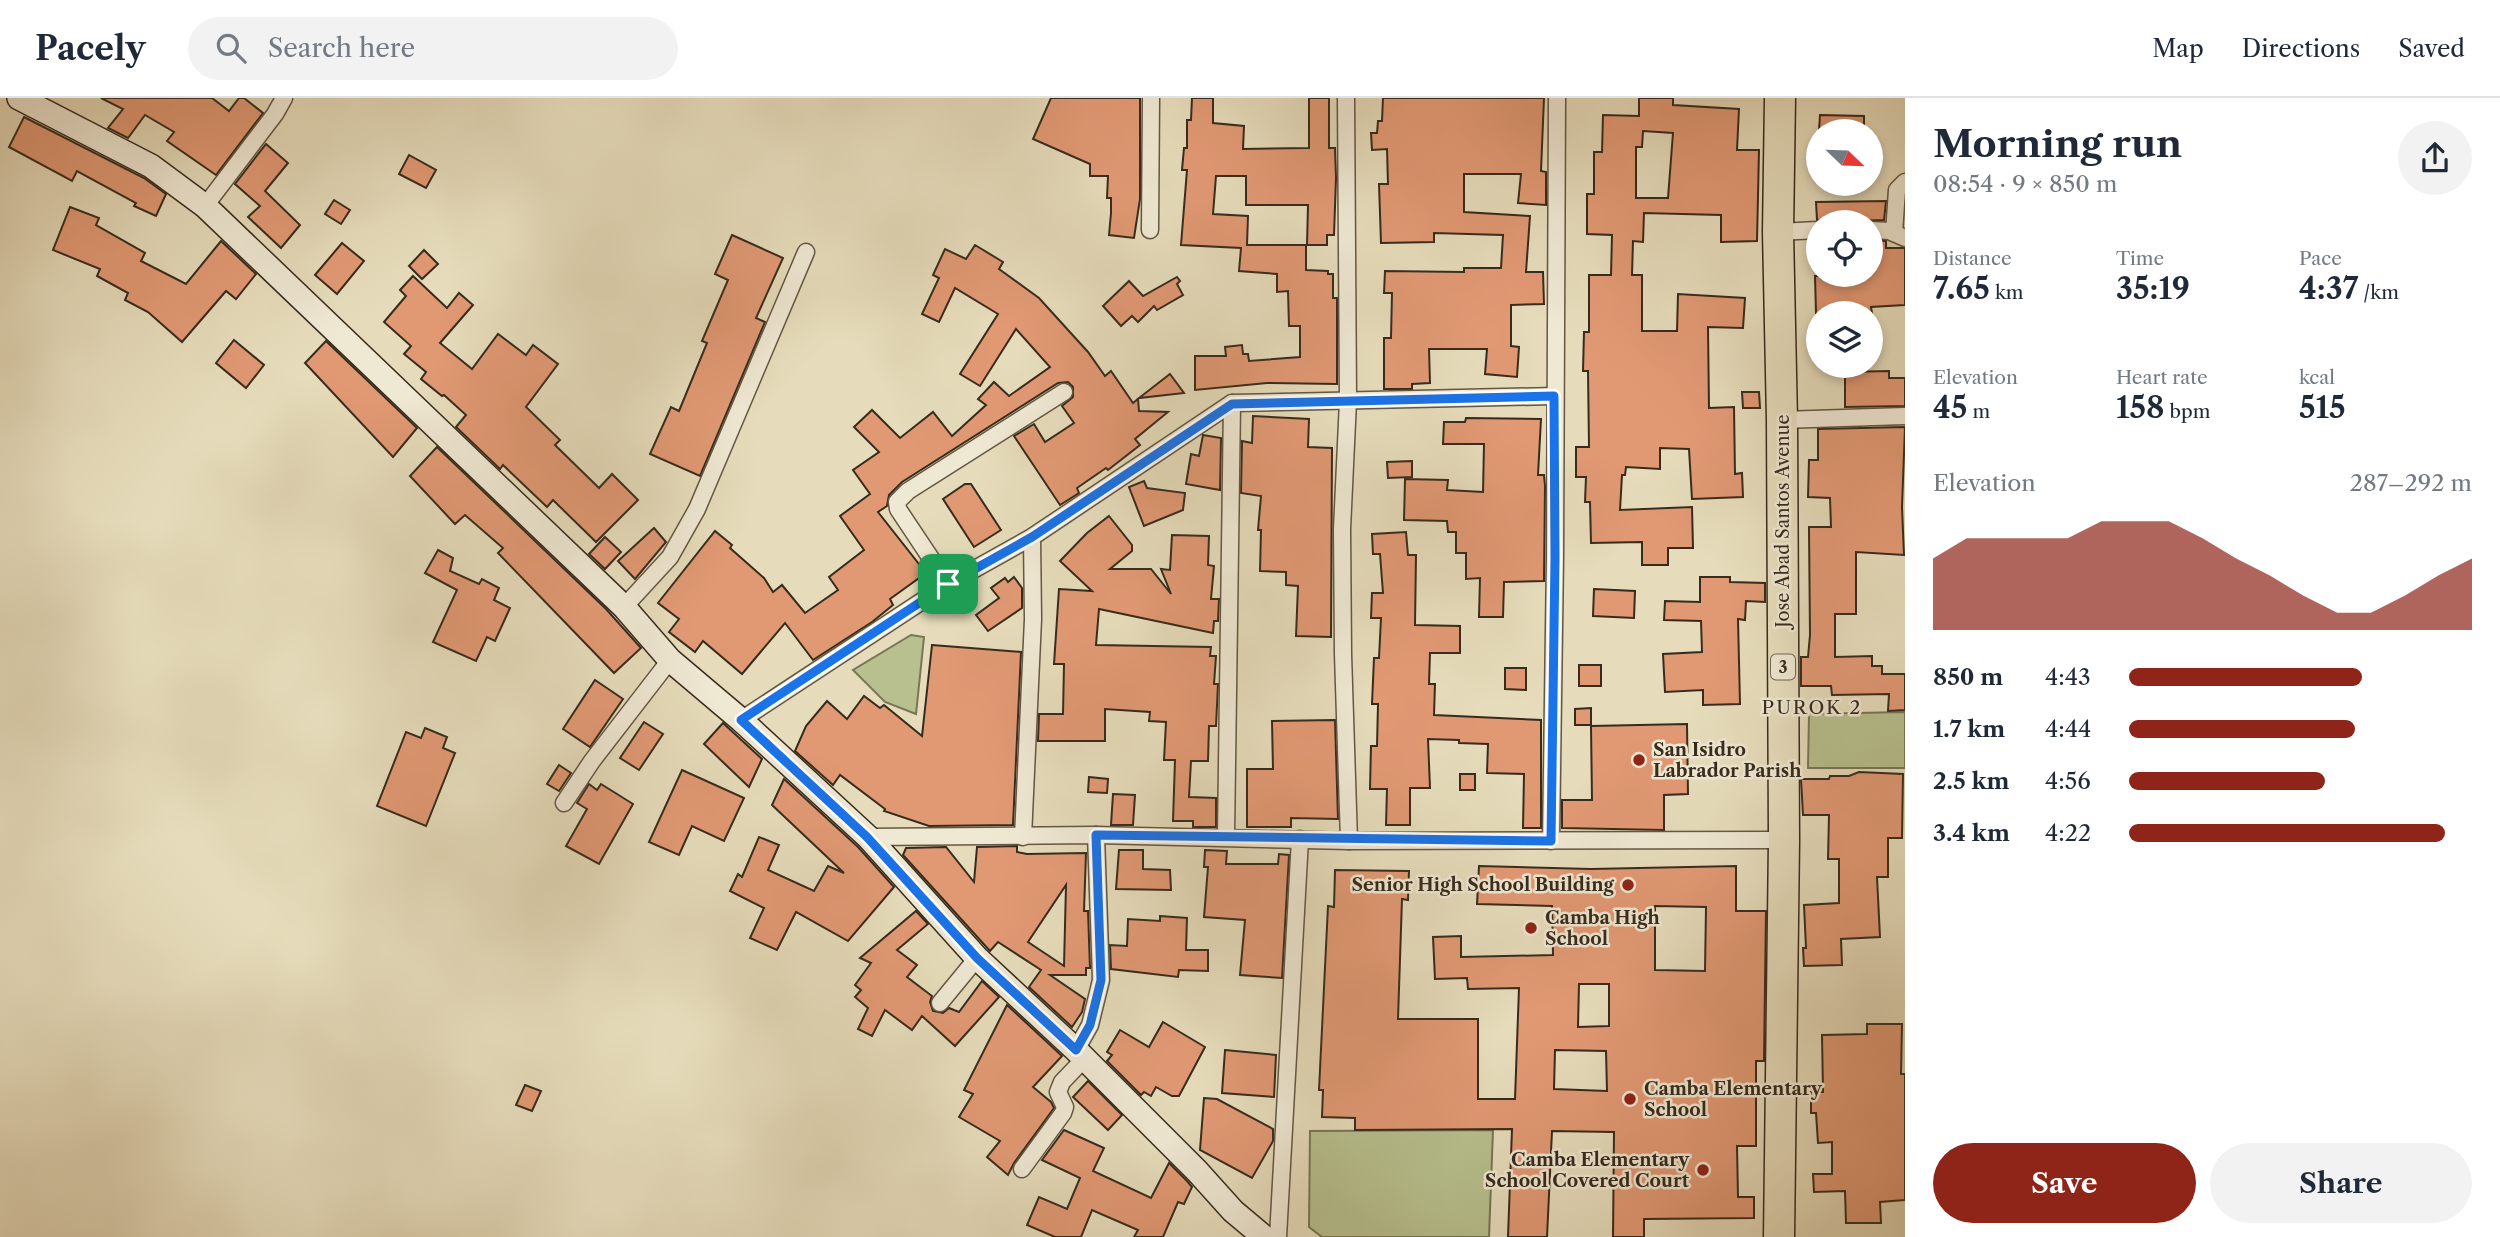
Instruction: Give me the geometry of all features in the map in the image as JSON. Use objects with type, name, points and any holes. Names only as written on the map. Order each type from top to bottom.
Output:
[{"type":"highway","name":"Jose Abad Santos Avenue","points":[[1779,1237],[1784,840],[1783,420],[1778,232],[1780,98]]},
{"type":"street","points":[[19,98],[151,166],[205,205],[624,607],[670,660],[741,720],[867,837],[977,958],[1080,1055],[1197,1171],[1233,1211],[1264,1237]]},
{"type":"street","points":[[205,205],[275,114],[284,98]]},
{"type":"street","points":[[1150,230],[1151,98]]},
{"type":"street","points":[[1346,98],[1348,401],[1342,571],[1349,841]]},
{"type":"street","points":[[1551,841],[1557,98]]},
{"type":"street","points":[[1899,235],[1897,190],[1905,182]]},
{"type":"street","points":[[1778,232],[1806,231]]},
{"type":"street","points":[[624,607],[670,557],[697,509],[806,252]]},
{"type":"street","points":[[948,584],[898,509],[897,502],[908,491],[1064,392]]},
{"type":"street","points":[[741,720],[948,584],[1032,537],[1232,404],[1554,396]]},
{"type":"street","points":[[1226,836],[1232,404]]},
{"type":"street","points":[[1783,420],[1905,416]]},
{"type":"street","points":[[1023,837],[1033,620],[1032,537]]},
{"type":"street","points":[[564,803],[592,761],[670,660]]},
{"type":"street","points":[[867,837],[1096,835],[1349,841],[1784,840]]},
{"type":"street","points":[[1022,1169],[1063,1113],[1065,1107],[1058,1092],[1080,1055],[1101,980],[1096,835]]},
{"type":"street","points":[[1278,1237],[1300,839]]},
{"type":"street","points":[[940,1003],[977,958]]},
{"type":"green space","points":[[911,635],[924,637],[916,714],[885,702],[853,670]]},
{"type":"green space","points":[[1905,712],[1905,768],[1808,768],[1809,714]]},
{"type":"green space","points":[[1493,1130],[1489,1237],[1322,1237],[1309,1227],[1310,1131]]},
{"type":"building","points":[[101,98],[212,98],[229,111],[239,98],[244,98],[263,113],[216,175],[167,141],[174,132],[145,115],[128,138],[108,128],[123,109]]},
{"type":"building","points":[[1051,98],[1140,98],[1140,199],[1134,238],[1109,235],[1111,198],[1107,198],[1108,176],[1090,176],[1090,164],[1033,139]]},
{"type":"building","points":[[1192,98],[1213,98],[1213,123],[1244,126],[1243,149],[1309,148],[1309,98],[1329,98],[1329,148],[1335,148],[1336,178],[1334,235],[1327,235],[1327,245],[1307,245],[1308,205],[1246,205],[1246,176],[1216,176],[1213,214],[1248,216],[1247,245],[1306,245],[1306,270],[1328,271],[1328,274],[1333,274],[1333,298],[1337,298],[1337,384],[1267,383],[1195,390],[1195,356],[1226,356],[1225,347],[1242,345],[1243,354],[1248,354],[1249,361],[1300,357],[1300,326],[1289,326],[1288,291],[1277,292],[1277,274],[1239,271],[1241,248],[1181,245],[1187,170],[1182,170]]},
{"type":"building","points":[[1383,98],[1544,98],[1541,171],[1546,172],[1546,205],[1518,203],[1521,174],[1464,174],[1464,212],[1530,216],[1526,272],[1543,272],[1544,304],[1511,305],[1511,346],[1519,347],[1517,377],[1485,374],[1487,349],[1429,349],[1430,383],[1412,384],[1412,389],[1384,389],[1384,338],[1391,338],[1392,293],[1384,293],[1385,271],[1464,272],[1464,268],[1501,268],[1503,235],[1434,233],[1434,242],[1381,243],[1379,184],[1388,184],[1387,149],[1372,150],[1371,133],[1377,133],[1378,121],[1382,121]]},
{"type":"building","points":[[1639,98],[1673,98],[1673,105],[1739,109],[1737,150],[1759,150],[1757,241],[1721,242],[1721,215],[1644,213],[1643,242],[1633,241],[1632,275],[1642,275],[1642,331],[1677,331],[1678,294],[1745,298],[1743,328],[1708,327],[1709,408],[1734,407],[1735,474],[1742,473],[1743,497],[1692,499],[1689,449],[1660,448],[1660,469],[1626,467],[1625,475],[1622,475],[1620,510],[1692,507],[1693,548],[1668,548],[1668,565],[1642,565],[1642,542],[1591,543],[1590,502],[1585,502],[1586,477],[1576,477],[1576,447],[1589,447],[1588,371],[1583,371],[1584,332],[1589,332],[1589,275],[1611,275],[1612,235],[1587,234],[1587,194],[1594,194],[1594,152],[1602,152],[1603,115],[1639,116]],"holes":[[[1643,131],[1673,133],[1668,198],[1636,198],[1636,147],[1642,147]]]},
{"type":"building","points":[[1820,115],[1864,116],[1864,119],[1820,119]]},
{"type":"building","points":[[24,117],[144,178],[166,194],[156,216],[134,206],[136,203],[77,171],[72,181],[9,147]]},
{"type":"building","points":[[266,144],[288,163],[265,191],[300,225],[281,248],[248,217],[260,206],[235,184]]},
{"type":"building","points":[[409,155],[436,170],[426,188],[399,174]]},
{"type":"building","points":[[334,200],[350,210],[341,224],[325,214]]},
{"type":"building","points":[[1886,201],[1884,220],[1883,210],[1816,210],[1816,202]]},
{"type":"building","points":[[70,207],[99,218],[96,225],[145,253],[141,261],[186,284],[221,241],[256,274],[236,299],[226,291],[182,342],[148,312],[125,300],[128,293],[97,276],[100,269],[53,250]]},
{"type":"building","points":[[732,235],[783,258],[756,318],[765,322],[700,476],[650,454],[671,407],[679,411],[707,343],[702,341],[728,280],[715,274]]},
{"type":"building","points":[[1883,241],[1886,241],[1886,248],[1905,248],[1905,305],[1883,306],[1883,301],[1816,301],[1815,287],[1883,287]]},
{"type":"building","points":[[342,243],[364,261],[337,294],[315,275]]},
{"type":"building","points":[[975,245],[1003,262],[999,269],[1039,298],[1088,352],[1105,376],[1111,371],[1133,403],[1138,399],[1139,411],[1168,412],[1135,439],[1140,445],[1108,470],[1106,468],[1077,488],[1079,493],[1060,505],[1014,436],[1034,424],[1045,442],[1074,423],[1062,406],[1073,397],[1073,387],[1068,382],[1058,383],[902,482],[889,495],[887,506],[878,512],[926,573],[890,599],[893,605],[872,622],[813,660],[785,623],[742,674],[703,641],[695,652],[669,632],[679,619],[658,603],[715,531],[764,578],[773,592],[782,585],[805,613],[838,590],[829,577],[864,550],[840,516],[870,494],[853,470],[879,452],[854,427],[872,410],[900,438],[933,412],[952,436],[986,405],[978,399],[994,382],[1009,396],[1050,367],[1016,329],[980,386],[960,374],[998,314],[955,288],[939,322],[922,314],[939,278],[933,275],[945,249],[966,259]]},
{"type":"building","points":[[424,250],[438,264],[422,279],[409,266]]},
{"type":"building","points":[[413,276],[447,308],[459,293],[473,305],[440,343],[472,369],[498,334],[526,355],[533,345],[558,364],[526,407],[560,440],[555,445],[599,488],[612,474],[638,500],[596,542],[553,500],[547,507],[503,465],[500,469],[456,427],[466,415],[421,379],[426,372],[404,354],[411,346],[384,322],[406,296],[400,290]]},
{"type":"building","points":[[1177,277],[1180,281],[1177,284],[1183,295],[1157,310],[1154,306],[1138,322],[1132,316],[1121,326],[1103,306],[1129,281],[1143,296]]},
{"type":"building","points":[[234,340],[264,365],[246,388],[216,363]]},
{"type":"building","points":[[326,341],[417,428],[393,457],[305,363]]},
{"type":"building","points":[[1883,371],[1889,371],[1889,378],[1905,378],[1905,406],[1845,407],[1845,378],[1883,378]]},
{"type":"building","points":[[1170,374],[1184,393],[1139,398]]},
{"type":"building","points":[[1742,392],[1759,392],[1760,408],[1743,408]]},
{"type":"building","points":[[1253,416],[1309,419],[1308,447],[1332,448],[1331,637],[1296,636],[1298,586],[1286,585],[1286,572],[1260,571],[1261,530],[1258,530],[1261,496],[1241,493],[1242,441],[1252,443]]},
{"type":"building","points":[[1466,418],[1541,419],[1538,475],[1544,475],[1545,486],[1544,581],[1504,582],[1503,617],[1479,617],[1480,578],[1466,579],[1466,553],[1456,553],[1456,532],[1448,532],[1447,521],[1404,520],[1405,479],[1448,480],[1447,490],[1483,492],[1484,444],[1443,444],[1444,422],[1465,422]]},
{"type":"building","points":[[1905,427],[1902,507],[1904,555],[1856,552],[1856,614],[1835,614],[1835,657],[1872,656],[1872,666],[1882,666],[1882,674],[1905,674],[1905,710],[1888,711],[1889,694],[1832,695],[1831,686],[1801,686],[1801,657],[1808,657],[1810,635],[1809,527],[1831,527],[1830,498],[1808,497],[1809,460],[1818,460],[1818,429]]},
{"type":"building","points":[[1203,435],[1221,438],[1220,490],[1186,484],[1191,454],[1199,456]]},
{"type":"building","points":[[437,447],[606,609],[641,648],[614,673],[498,553],[503,548],[465,515],[455,524],[410,476]]},
{"type":"building","points":[[1412,461],[1412,477],[1388,478],[1387,462]]},
{"type":"building","points":[[1144,481],[1147,488],[1185,493],[1183,510],[1144,526],[1129,487]]},
{"type":"building","points":[[965,484],[971,484],[1001,530],[974,547],[943,499]]},
{"type":"building","points":[[1109,516],[1132,545],[1132,551],[1110,569],[1151,569],[1171,594],[1161,569],[1170,570],[1172,535],[1209,536],[1208,565],[1214,566],[1211,599],[1219,599],[1218,621],[1214,621],[1213,633],[1099,609],[1096,645],[1211,647],[1210,656],[1216,656],[1214,684],[1218,684],[1216,726],[1209,726],[1208,761],[1191,761],[1189,797],[1216,798],[1216,827],[1193,827],[1193,821],[1173,821],[1175,760],[1164,760],[1166,722],[1149,721],[1150,712],[1105,709],[1105,741],[1038,741],[1039,714],[1063,714],[1064,664],[1054,664],[1059,589],[1092,591],[1060,561],[1087,533]]},
{"type":"building","points":[[654,528],[666,542],[635,579],[618,561]]},
{"type":"building","points":[[1406,532],[1408,555],[1416,555],[1415,625],[1460,626],[1460,653],[1430,653],[1429,684],[1435,684],[1434,715],[1541,720],[1541,828],[1523,828],[1524,774],[1487,773],[1488,744],[1428,739],[1430,788],[1410,788],[1410,825],[1386,825],[1387,789],[1370,789],[1371,746],[1377,746],[1378,704],[1372,704],[1374,658],[1379,658],[1381,618],[1371,618],[1372,593],[1383,593],[1380,554],[1373,554],[1372,534]]},
{"type":"building","points":[[605,537],[621,552],[605,569],[589,554]]},
{"type":"building","points":[[438,550],[453,558],[450,571],[479,584],[482,579],[499,588],[494,600],[510,608],[495,641],[487,637],[476,661],[433,642],[457,590],[425,573]]},
{"type":"building","points":[[1014,577],[1022,588],[1022,608],[988,631],[976,615],[999,598],[991,588],[1005,578],[1008,582]]},
{"type":"building","points":[[1700,577],[1730,577],[1730,582],[1765,583],[1765,602],[1746,601],[1745,620],[1738,619],[1740,704],[1703,705],[1703,690],[1665,692],[1663,654],[1702,652],[1701,621],[1664,620],[1665,601],[1700,602]]},
{"type":"building","points":[[1594,589],[1635,591],[1634,618],[1593,616]]},
{"type":"building","points":[[932,645],[1021,652],[1013,825],[929,826],[884,811],[885,809],[840,775],[833,785],[795,751],[806,726],[827,701],[847,719],[864,696],[880,708],[884,705],[922,736]]},
{"type":"building","points":[[1579,665],[1601,665],[1601,686],[1579,686]]},
{"type":"building","points":[[1505,668],[1526,668],[1526,690],[1505,689]]},
{"type":"building","points":[[595,680],[623,699],[590,747],[563,729]]},
{"type":"building","points":[[1591,708],[1591,725],[1575,725],[1575,709]]},
{"type":"building","points":[[1335,720],[1338,819],[1291,818],[1291,827],[1247,827],[1247,769],[1273,769],[1272,721]]},
{"type":"building","points":[[644,722],[663,734],[639,770],[620,758]]},
{"type":"building","points":[[723,723],[762,759],[749,787],[704,744]]},
{"type":"building","name":"San Isidro Labrador Parish","points":[[1687,724],[1688,794],[1664,795],[1664,830],[1562,828],[1562,800],[1592,800],[1591,726]]},
{"type":"building","points":[[425,728],[447,737],[443,748],[455,753],[426,826],[377,806],[406,732],[421,738]]},
{"type":"building","points":[[559,765],[571,773],[559,791],[547,784]]},
{"type":"building","points":[[682,770],[744,798],[724,841],[692,826],[679,855],[649,842]]},
{"type":"building","points":[[1859,772],[1903,774],[1902,838],[1888,838],[1888,877],[1877,877],[1880,937],[1841,939],[1842,965],[1804,966],[1804,905],[1839,903],[1839,859],[1828,859],[1829,815],[1803,815],[1801,779],[1829,779],[1830,776],[1849,776]]},
{"type":"building","points":[[1460,774],[1475,774],[1475,790],[1460,790]]},
{"type":"building","points":[[1089,777],[1108,779],[1107,793],[1088,792]]},
{"type":"building","points":[[784,779],[858,847],[894,887],[848,941],[796,912],[777,950],[750,938],[764,908],[730,891],[738,874],[742,877],[759,837],[779,845],[768,870],[814,891],[828,866],[844,873],[772,805]]},
{"type":"building","points":[[589,784],[597,790],[601,784],[633,804],[599,864],[566,846],[587,809],[577,803]]},
{"type":"building","points":[[1113,794],[1135,795],[1133,825],[1111,825]]},
{"type":"building","points":[[1017,846],[1017,852],[1027,854],[1086,853],[1084,911],[1088,911],[1090,968],[1086,968],[1086,975],[1050,975],[1085,999],[1082,1012],[1072,1027],[1029,987],[1041,970],[998,942],[990,951],[903,855],[906,848],[946,847],[974,882],[977,847]],"holes":[[[1066,885],[1064,966],[1028,942]]]},
{"type":"building","points":[[1119,850],[1143,850],[1143,869],[1170,870],[1171,890],[1116,889]]},
{"type":"building","points":[[1205,850],[1227,851],[1226,864],[1278,864],[1279,854],[1289,855],[1282,978],[1240,975],[1245,920],[1204,917],[1208,867],[1204,867]]},
{"type":"building","name":"Camba High School","points":[[1479,866],[1591,869],[1736,866],[1736,911],[1766,911],[1764,1061],[1756,1061],[1756,1146],[1737,1146],[1738,1197],[1754,1197],[1754,1218],[1644,1219],[1644,1237],[1613,1237],[1614,1132],[1552,1131],[1547,1237],[1508,1237],[1512,1129],[1355,1130],[1355,1118],[1322,1117],[1323,1090],[1319,1090],[1328,906],[1334,907],[1335,870],[1409,871],[1408,900],[1402,899],[1398,1019],[1478,1019],[1478,1099],[1515,1099],[1519,988],[1468,989],[1467,978],[1435,979],[1433,937],[1461,936],[1461,957],[1553,955],[1552,906],[1477,904]],"holes":[[[1655,906],[1706,907],[1705,971],[1655,970]],[[1579,984],[1609,984],[1609,1026],[1578,1027]],[[1555,1050],[1606,1051],[1607,1091],[1554,1089]]]},
{"type":"building","points":[[916,911],[928,924],[897,950],[917,965],[907,977],[932,996],[930,1002],[933,1011],[943,1013],[949,1008],[959,1012],[982,981],[999,997],[955,1046],[922,1016],[912,1030],[885,1010],[872,1036],[858,1029],[868,1008],[855,997],[861,990],[855,985],[871,963],[860,958]]},
{"type":"building","points":[[1160,916],[1187,918],[1186,950],[1208,950],[1208,971],[1179,970],[1178,977],[1111,969],[1110,945],[1127,946],[1128,919],[1160,921]]},
{"type":"building","points":[[1007,1005],[1062,1056],[1033,1087],[1051,1102],[1054,1108],[1008,1175],[987,1157],[1000,1141],[959,1117],[973,1094],[964,1090]]},
{"type":"building","points":[[1163,1022],[1205,1047],[1179,1096],[1172,1096],[1156,1087],[1151,1096],[1144,1092],[1141,1095],[1107,1061],[1112,1055],[1107,1052],[1120,1030],[1149,1047]]},
{"type":"building","points":[[1867,1024],[1902,1024],[1901,1074],[1905,1074],[1905,1200],[1880,1202],[1881,1223],[1846,1223],[1845,1191],[1814,1192],[1813,1174],[1832,1174],[1832,1142],[1818,1143],[1816,1113],[1811,1113],[1811,1092],[1823,1092],[1822,1035],[1867,1034]]},
{"type":"building","points":[[1225,1050],[1276,1055],[1274,1097],[1222,1093]]},
{"type":"building","points":[[1088,1081],[1122,1115],[1108,1130],[1073,1097]]},
{"type":"building","points":[[525,1085],[541,1091],[532,1111],[516,1105]]},
{"type":"building","points":[[1204,1098],[1217,1099],[1273,1129],[1273,1141],[1252,1178],[1200,1150]]},
{"type":"building","points":[[1064,1130],[1104,1148],[1093,1171],[1151,1198],[1169,1163],[1187,1181],[1192,1187],[1184,1204],[1178,1202],[1163,1237],[1134,1237],[1138,1230],[1092,1210],[1081,1237],[1055,1237],[1027,1225],[1039,1197],[1067,1209],[1080,1178],[1042,1160]]},
{"type":"place","name":"San Isidro Labrador Parish","points":[[1639,760]]},
{"type":"place","name":"Senior High School Building","points":[[1628,885]]},
{"type":"place","name":"Camba High School","points":[[1531,928]]},
{"type":"place","name":"Camba Elementary School","points":[[1630,1099]]},
{"type":"place","name":"Camba Elementary School Covered Court","points":[[1703,1170]]},
{"type":"district","name":"PUROK 2","points":[[1812,707]]},
{"type":"route","points":[[1554,396],[1551,841],[1349,841],[1096,835],[1101,980],[1090,1025],[1076,1050],[977,958],[879,848],[741,720],[948,584],[1032,537],[1232,404],[1554,396]]}]
